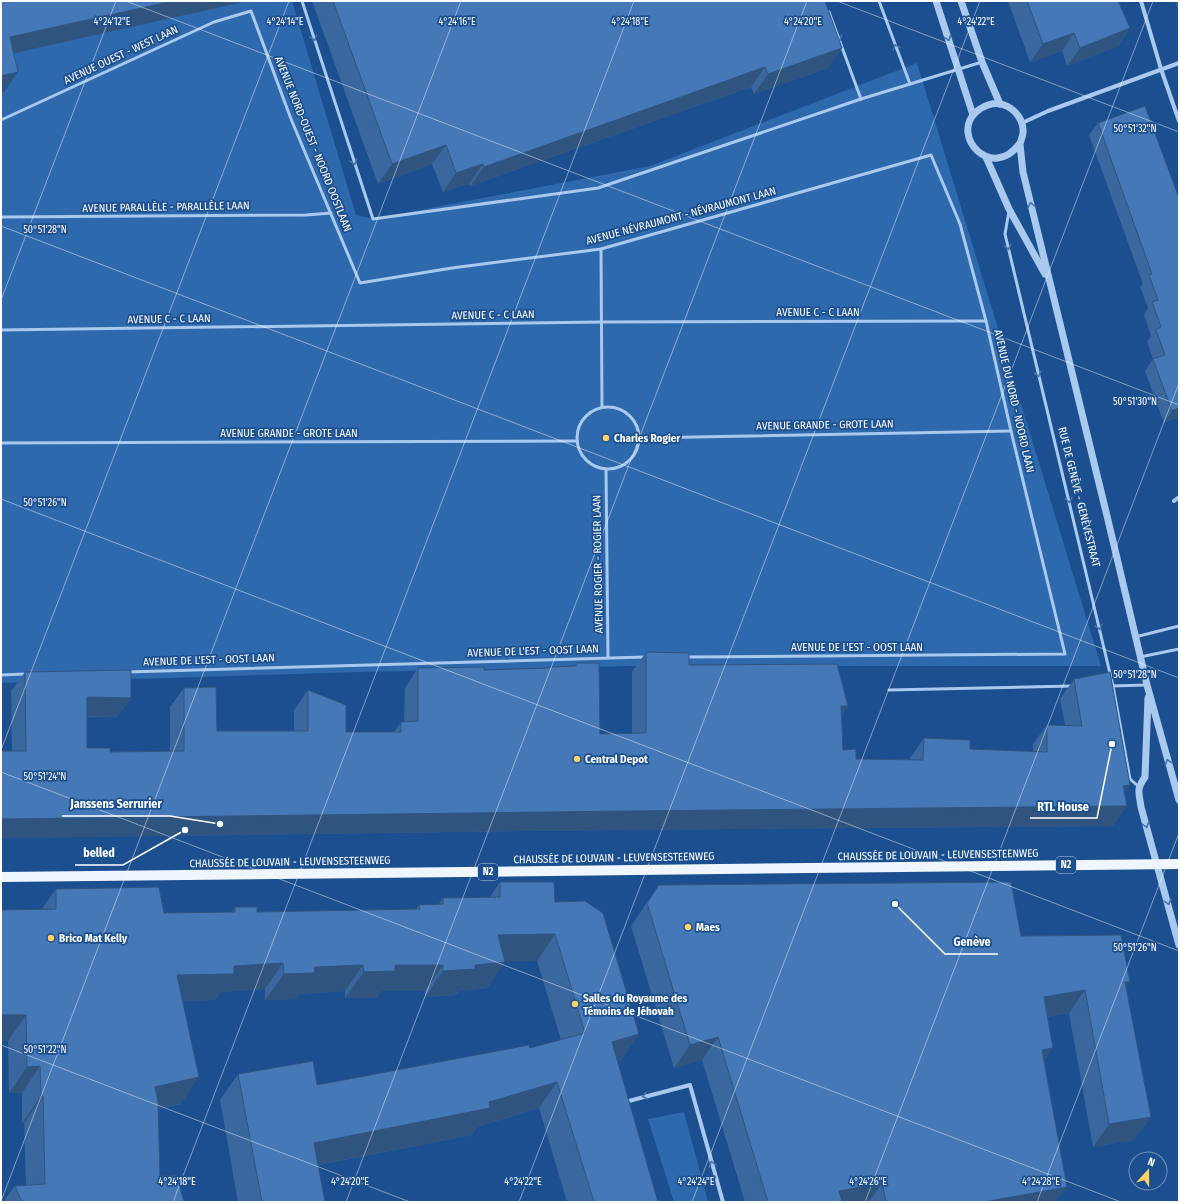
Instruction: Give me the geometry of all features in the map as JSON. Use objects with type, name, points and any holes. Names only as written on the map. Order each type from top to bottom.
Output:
[{"type":"main road","name":"CHAUSSÉE DE LOUVAIN - LEUVENSESTEENWEG","points":[[1,877],[1179,864]]},
{"type":"street","points":[[936,1],[973,114],[980,108],[990,104],[1000,104],[1010,107],[1017,114],[1022,123],[1048,111],[1179,63]]},
{"type":"street","points":[[961,1],[982,62],[1000,104]]},
{"type":"street","points":[[1141,1],[1161,69],[1179,121]]},
{"type":"street","name":"RUE DE GENÈVE - GENÈVESTRAAT","points":[[973,114],[969,124],[968,134],[971,144],[977,151],[986,157],[1009,209],[1050,283]]},
{"type":"street","name":"RUE DE GENÈVE - GENÈVESTRAAT","points":[[1022,123],[1023,133],[1020,143],[1023,172],[1135,637],[1179,800]]},
{"type":"street","points":[[986,157],[996,158],[1006,156],[1014,151],[1020,143]]},
{"type":"street","points":[[1174,500],[1179,497]]},
{"type":"street","name":"RUE DE GENÈVE - GENÈVESTRAAT","points":[[1148,688],[1145,777],[1139,787],[1141,807],[1179,945]]},
{"type":"street","points":[[626,1109],[624,1102],[690,1085],[723,1202]]},
{"type":"lane","points":[[302,1],[373,219],[598,188],[861,98],[982,62]]},
{"type":"lane","points":[[880,1],[910,84]]},
{"type":"lane","points":[[828,8],[861,98]]},
{"type":"lane","name":"AVENUE OUEST - WEST LAAN","points":[[1,120],[214,22],[251,11]]},
{"type":"lane","name":"AVENUE NORD-OUEST - NOORD OOSTLAAN","points":[[251,11],[291,119],[360,283]]},
{"type":"lane","name":"AVENUE NÉVRAUMONT - NÉVRAUMONT LAAN","points":[[360,283],[452,268],[601,249],[932,156]]},
{"type":"lane","name":"AVENUE DU NORD - NOORD LAAN","points":[[932,156],[960,224],[986,321],[1065,654]]},
{"type":"lane","name":"RUE DE GENÈVE - GENÈVESTRAAT","points":[[1009,209],[1004,234],[1113,686],[1130,779],[1139,787]]},
{"type":"lane","name":"AVENUE PARALLÈLE - PARALLÈLE LAAN","points":[[1,217],[331,213]]},
{"type":"lane","points":[[601,249],[602,407]]},
{"type":"lane","name":"AVENUE C - C LAAN","points":[[1,330],[602,322],[986,321]]},
{"type":"lane","points":[[602,407],[613,407],[624,411],[630,416],[636,424],[639,438],[639,446],[634,456],[627,464],[617,469],[606,470],[595,467],[586,461],[580,452],[577,441],[578,430],[584,418],[592,411],[602,407]]},
{"type":"lane","name":"AVENUE GRANDE - GROTE LAAN","points":[[639,438],[1011,431]]},
{"type":"lane","name":"AVENUE GRANDE - GROTE LAAN","points":[[1,443],[577,441]]},
{"type":"lane","name":"AVENUE ROGIER - ROGIER LAAN","points":[[606,470],[608,658]]},
{"type":"lane","points":[[1135,637],[1179,626]]},
{"type":"lane","points":[[1140,657],[1179,648]]},
{"type":"lane","name":"AVENUE DE L'EST - OOST LAAN","points":[[679,657],[1065,654]]},
{"type":"lane","name":"AVENUE DE L'EST - OOST LAAN","points":[[121,672],[648,657]]},
{"type":"lane","points":[[1,675],[33,674]]},
{"type":"lane","points":[[889,690],[1073,686]]},
{"type":"lane","points":[[1105,686],[1148,688]]},
{"type":"shaded area","points":[[1,1],[292,1],[356,215],[373,219],[650,166],[917,63],[1101,666],[629,666],[359,672],[1,683]]},
{"type":"shaded area","points":[[684,1112],[708,1202],[674,1202],[648,1119]]},
{"type":"building","points":[[1,1],[173,1],[10,37],[18,72],[1,76]]},
{"type":"building","points":[[333,1],[825,1],[842,48],[768,74],[765,67],[484,167],[483,164],[456,173],[446,145],[392,164]]},
{"type":"building","points":[[1027,1],[1118,1],[1130,28],[1080,48],[1074,33],[1043,44]]},
{"type":"building","points":[[1145,106],[1179,198],[1179,408],[1172,411],[1153,359],[1165,355],[1156,330],[1161,327],[1152,302],[1158,300],[1149,275],[1152,274],[1098,123]]},
{"type":"building","points":[[646,652],[689,653],[689,665],[837,664],[848,706],[841,706],[843,750],[856,749],[856,759],[923,760],[924,738],[970,740],[970,749],[1047,752],[1047,725],[1082,726],[1074,679],[1110,672],[1130,785],[1123,786],[1127,806],[1,819],[1,751],[26,751],[25,672],[131,670],[131,698],[87,697],[87,748],[110,748],[110,752],[184,751],[184,688],[216,687],[217,731],[308,731],[308,690],[346,705],[346,732],[401,732],[401,722],[418,721],[418,668],[484,667],[484,670],[549,668],[576,666],[576,663],[599,663],[600,734],[646,733]]},
{"type":"building","points":[[500,882],[554,882],[555,902],[585,901],[603,913],[639,1034],[612,1042],[658,1202],[594,1202],[557,1082],[489,1102],[490,1108],[314,1143],[325,1202],[262,1202],[238,1074],[313,1061],[317,1085],[529,1045],[530,1048],[585,1033],[555,934],[498,935],[505,962],[475,965],[475,969],[443,971],[443,965],[395,965],[395,971],[364,972],[363,965],[315,967],[314,973],[284,974],[283,963],[234,966],[234,974],[177,975],[199,1077],[155,1087],[158,1101],[160,1176],[177,1175],[184,1202],[22,1202],[15,1186],[45,1184],[43,1096],[41,1096],[40,1066],[27,1067],[26,1015],[1,1015],[1,910],[56,909],[56,889],[159,887],[164,913],[235,912],[235,907],[257,907],[257,912],[420,909],[419,905],[443,904],[443,898],[500,897]]},
{"type":"building","points":[[1011,882],[1021,936],[1121,935],[1130,982],[1125,982],[1151,1117],[1109,1124],[1085,990],[1044,997],[1053,1048],[1042,1050],[1067,1187],[984,1202],[886,1202],[882,1183],[839,1191],[842,1202],[768,1202],[718,1037],[690,1045],[647,903],[659,885]]},
{"type":"place","name":"Charles Rogier","points":[[606,438]]},
{"type":"place","name":"RTL House","points":[[1112,744]]},
{"type":"place","name":"Central Depot","points":[[577,759]]},
{"type":"place","name":"Janssens Serrurier","points":[[220,824]]},
{"type":"place","name":"belled","points":[[185,830]]},
{"type":"place","name":"Genève","points":[[895,904]]},
{"type":"place","name":"Maes","points":[[688,927]]},
{"type":"place","name":"Brico Mat Kelly","points":[[51,938]]},
{"type":"place","name":"Salles du Royaume des Témoins de Jéhovah","points":[[575,1004]]}]
